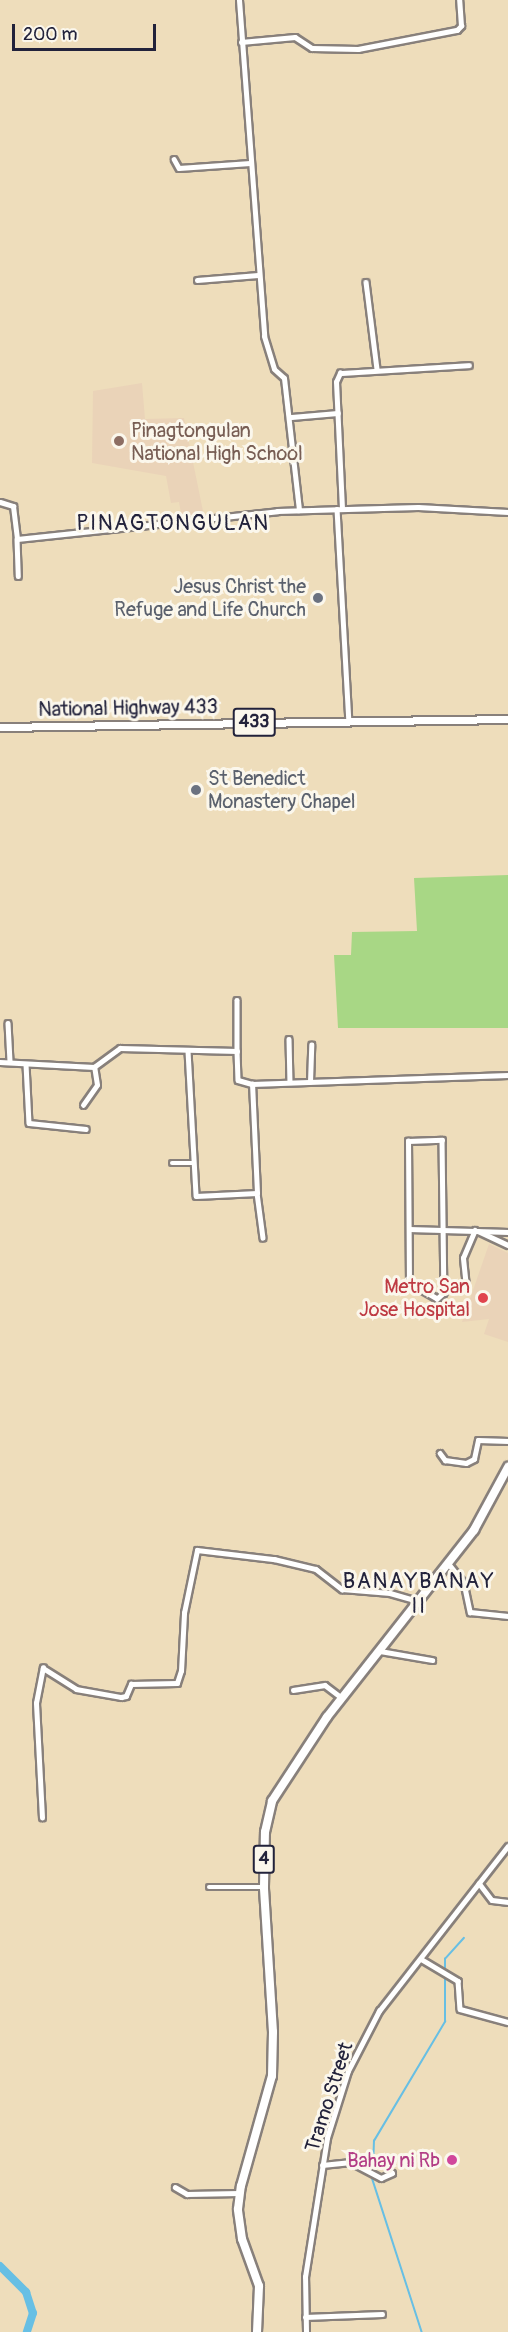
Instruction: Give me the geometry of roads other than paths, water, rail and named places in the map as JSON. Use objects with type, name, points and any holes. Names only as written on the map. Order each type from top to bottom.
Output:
[{"type":"highway","name":"4","points":[[256,2332],[259,2286],[240,2228],[239,2193],[272,2076],[273,2032],[264,1887],[265,1832],[272,1801],[342,1698],[448,1563],[493,1500],[508,1467]]},
{"type":"main road","name":"National Highway 433","points":[[0,727],[508,719]]},
{"type":"street","points":[[239,0],[258,275],[268,355],[274,369],[284,378],[291,417],[299,510]]},
{"type":"street","points":[[241,42],[295,37],[312,48],[358,49],[457,30],[461,26],[459,0]]},
{"type":"street","points":[[174,159],[179,168],[250,164]]},
{"type":"street","points":[[197,280],[258,275]]},
{"type":"street","points":[[366,282],[377,369]]},
{"type":"street","points":[[349,721],[336,382],[340,373],[469,365]]},
{"type":"street","points":[[291,417],[338,413]]},
{"type":"street","points":[[0,502],[13,506],[18,576]]},
{"type":"street","points":[[17,539],[299,510],[443,507],[508,512]]},
{"type":"street","points":[[237,1000],[238,1080],[252,1084],[508,1075]]},
{"type":"street","points":[[8,1023],[10,1062]]},
{"type":"street","points":[[288,1039],[290,1082]]},
{"type":"street","points":[[310,1045],[310,1082]]},
{"type":"street","points":[[0,1062],[94,1067],[120,1048],[237,1051]]},
{"type":"street","points":[[188,1051],[196,1196],[257,1193]]},
{"type":"street","points":[[26,1064],[29,1123],[86,1129]]},
{"type":"street","points":[[83,1105],[98,1085],[94,1067]]},
{"type":"street","points":[[252,1084],[257,1193],[263,1238]]},
{"type":"street","points":[[442,1140],[444,1293],[437,1299],[410,1285],[409,1229],[408,1141],[442,1140]]},
{"type":"street","points":[[171,1163],[194,1163]]},
{"type":"street","points":[[409,1229],[444,1228],[508,1232]]},
{"type":"street","points":[[476,1230],[508,1245]]},
{"type":"street","points":[[466,1287],[464,1258],[476,1230]]},
{"type":"street","points":[[440,1453],[445,1460],[466,1463],[474,1459],[478,1440],[508,1441]]},
{"type":"street","points":[[42,1818],[36,1703],[44,1668],[76,1689],[121,1697],[126,1696],[131,1684],[177,1683],[181,1671],[184,1613],[197,1550],[312,1567],[342,1589],[390,1593],[418,1601]]},
{"type":"street","points":[[448,1563],[464,1583],[470,1612],[508,1616]]},
{"type":"street","points":[[380,1651],[432,1660]]},
{"type":"street","points":[[293,1690],[325,1686],[342,1698]]},
{"type":"street","name":"Tramo Street","points":[[306,2332],[305,2277],[322,2165],[327,2138],[348,2071],[365,2035],[508,1846]]},
{"type":"street","points":[[479,1883],[492,1900],[508,1902]]},
{"type":"street","points":[[209,1887],[264,1887]]},
{"type":"street","points":[[421,1959],[458,1981],[460,2009],[508,2022]]},
{"type":"street","points":[[322,2165],[351,2162],[381,2178],[392,2173]]},
{"type":"street","points":[[175,2187],[187,2194],[239,2193]]},
{"type":"street","points":[[305,2317],[382,2314]]},
{"type":"waterway","points":[[373,2169],[374,2141],[445,2022],[445,1959],[464,1938]]},
{"type":"waterway","points":[[372,2177],[422,2332]]},
{"type":"waterway","points":[[0,2266],[26,2292],[33,2313],[27,2332]]},
{"type":"place","name":"Pinagtongulan National High School","points":[[119,441]]},
{"type":"place","name":"Jesus Christ the Refuge and Life Church","points":[[318,598]]},
{"type":"place","name":"St Benedict Monastery Chapel","points":[[196,790]]},
{"type":"place","name":"Metro San Jose Hospital","points":[[483,1298]]},
{"type":"place","name":"Bahay ni Rb","points":[[452,2160]]},
{"type":"district","name":"PINAGTONGULAN","points":[[173,524]]},
{"type":"district","name":"BANAYBANAY II","points":[[419,1594]]}]
